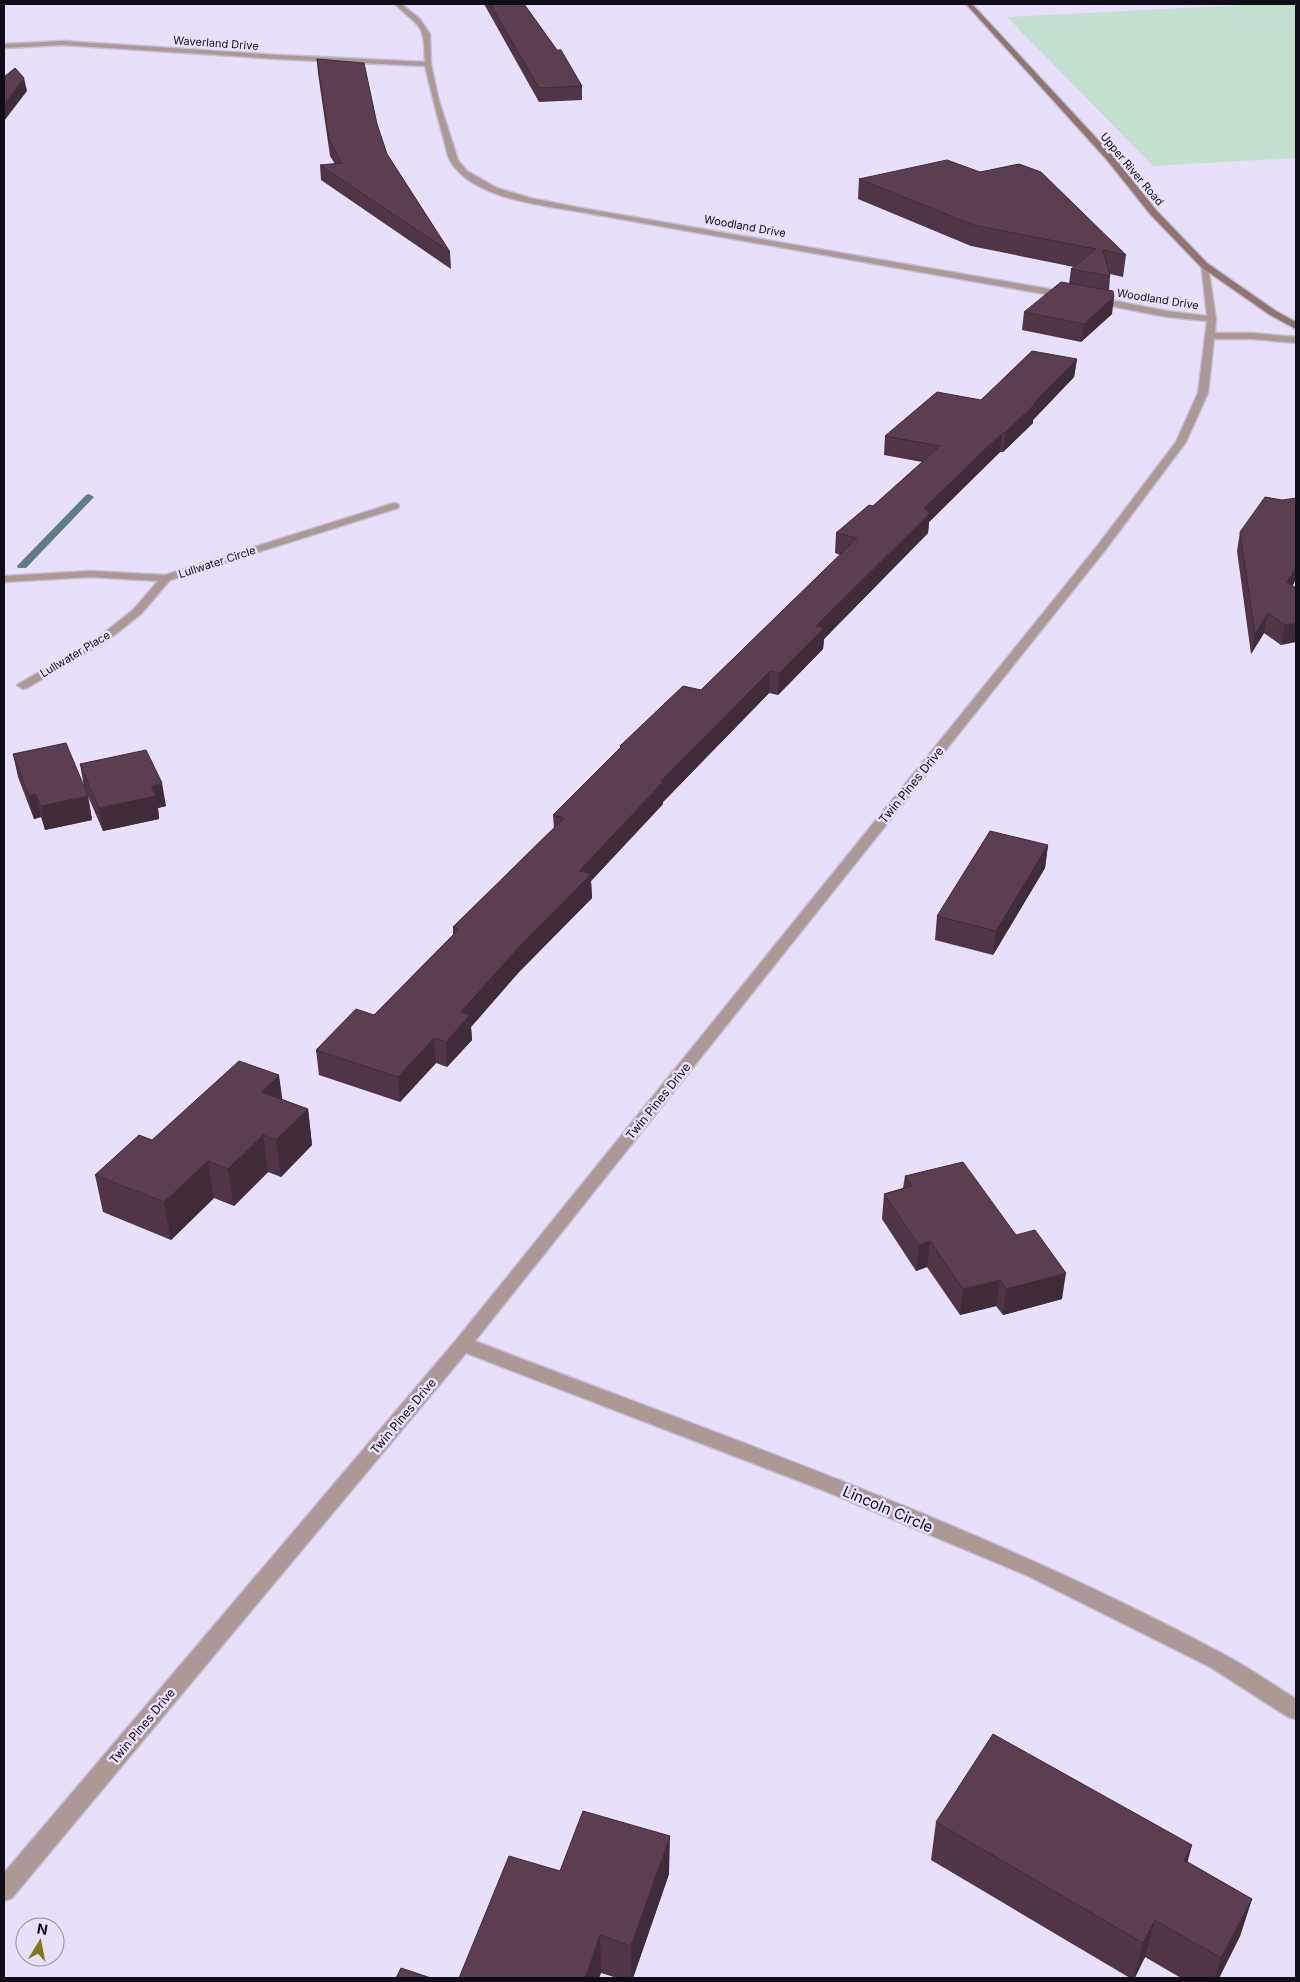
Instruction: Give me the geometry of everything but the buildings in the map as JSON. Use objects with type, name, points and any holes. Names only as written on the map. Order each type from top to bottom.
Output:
[{"type":"street","name":"Woodland Drive","points":[[398,4],[418,20],[427,34],[428,64],[436,101],[454,161],[467,176],[496,190],[581,210],[1081,298]]},
{"type":"street","name":"Upper River Road","points":[[969,4],[1110,158],[1154,212],[1204,264],[1274,313],[1296,326]]},
{"type":"street","name":"Waverland Drive","points":[[4,46],[63,44],[278,58],[428,64]]},
{"type":"street","name":"Twin Pines Drive","points":[[4,1890],[463,1344],[1102,547],[1181,442],[1203,393],[1212,319],[1204,264]]},
{"type":"street","name":"Woodland Drive","points":[[1090,300],[1167,314],[1212,319]]},
{"type":"street","points":[[1210,336],[1252,336],[1296,340]]},
{"type":"street","name":"Lullwater Circle","points":[[4,579],[90,574],[166,578],[394,506]]},
{"type":"street","name":"Lullwater Place","points":[[23,685],[104,638],[137,612],[166,578]]},
{"type":"street","name":"Lincoln Circle","points":[[463,1344],[832,1486],[1033,1569],[1217,1661],[1296,1710]]},
{"type":"green space","points":[[1296,4],[1296,158],[1153,166],[1007,17]]},
{"type":"waterway","points":[[22,566],[89,497]]}]
